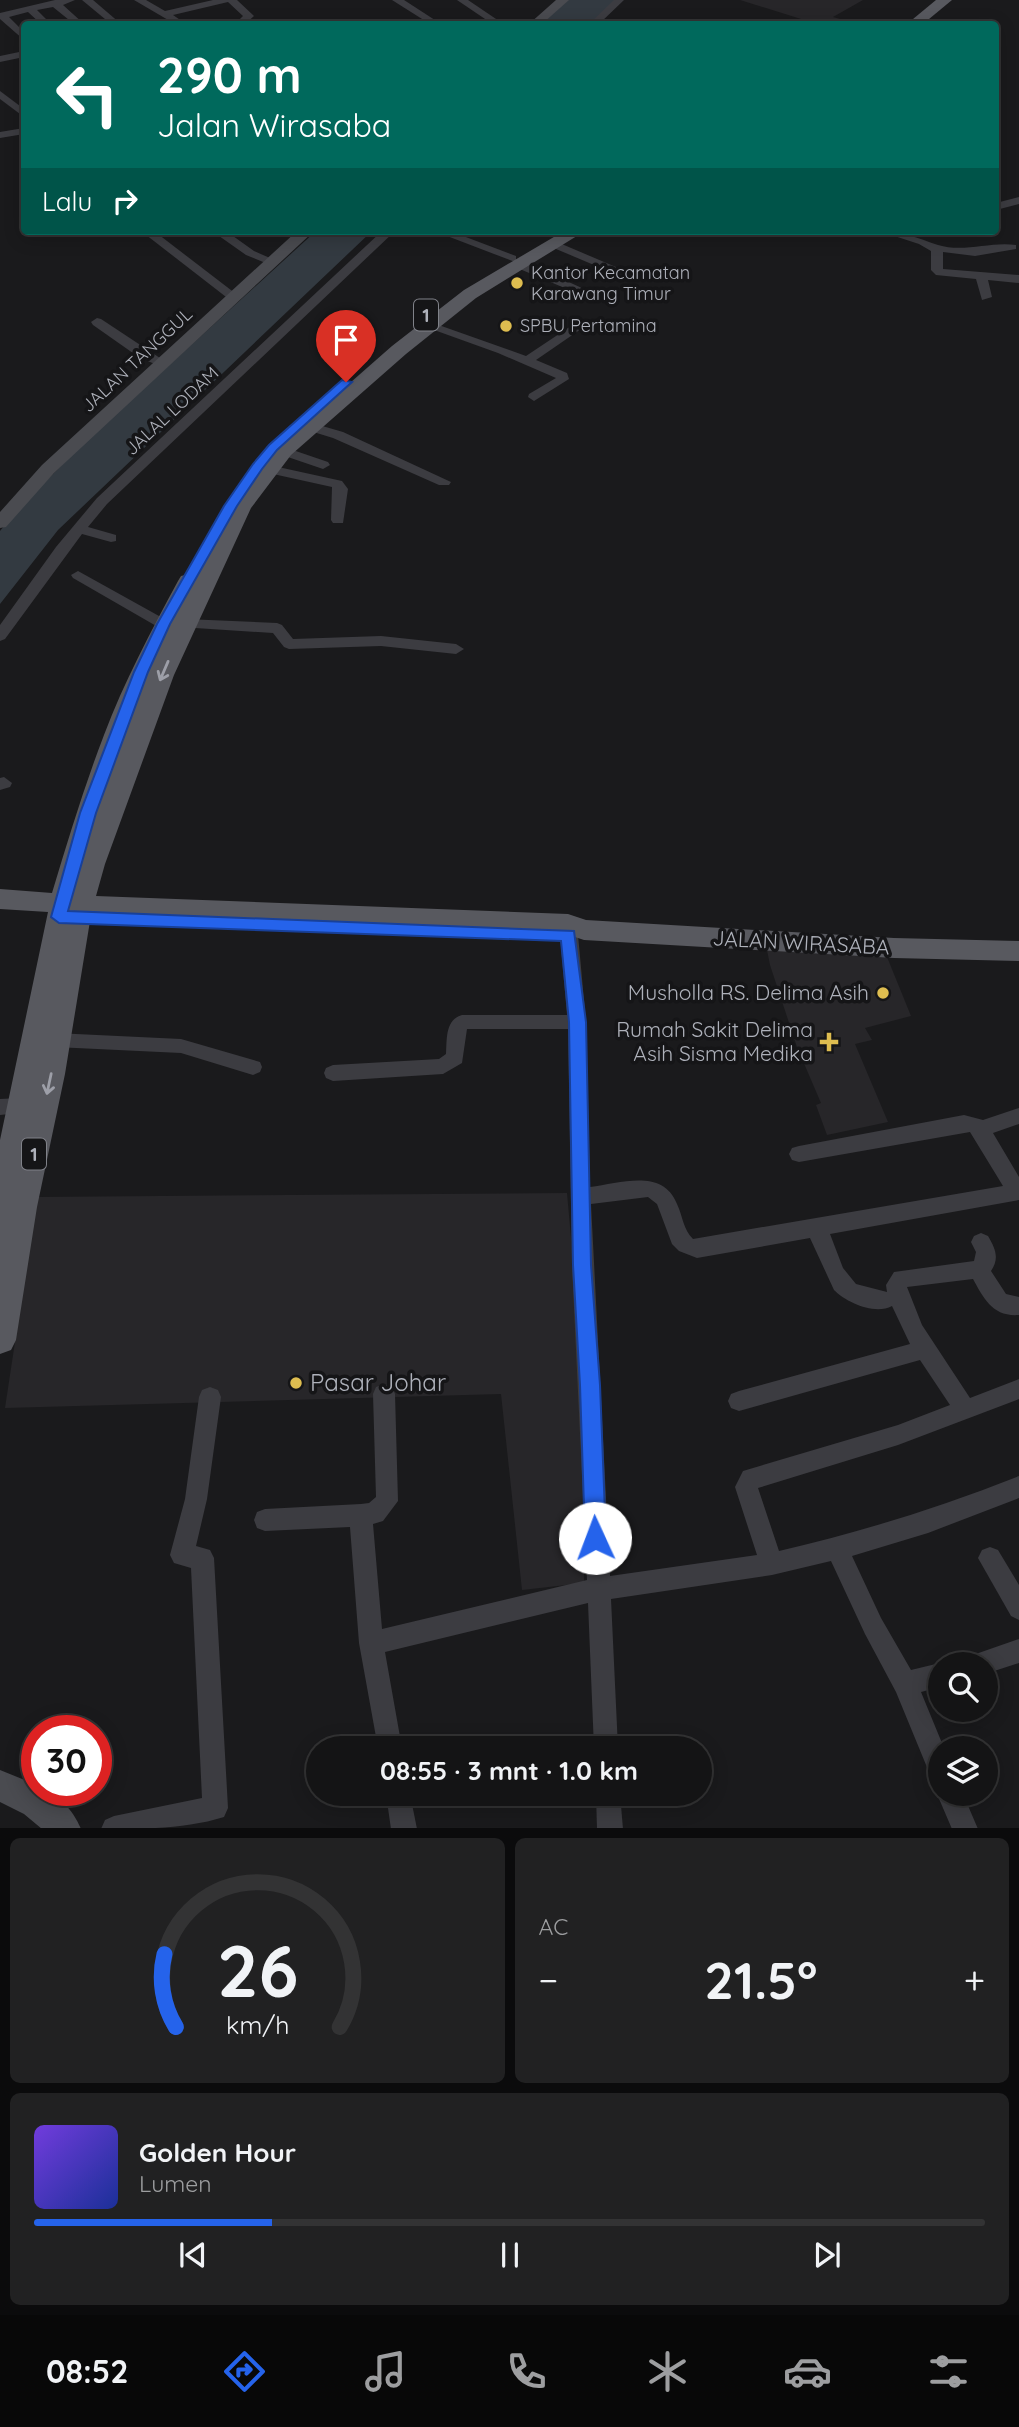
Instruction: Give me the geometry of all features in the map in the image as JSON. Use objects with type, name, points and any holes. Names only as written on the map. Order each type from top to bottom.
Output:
[{"type":"main road","points":[[918,21],[945,0]]},
{"type":"main road","points":[[929,21],[957,0]]},
{"type":"main road","name":"1","points":[[174,624],[230,506],[273,447],[309,422],[394,348],[432,310],[557,238]]},
{"type":"main road","name":"1","points":[[394,348],[523,258]]},
{"type":"main road","name":"1","points":[[0,1340],[22,1207],[51,1074],[70,911],[88,813],[141,672],[174,624],[241,507],[309,422]]},
{"type":"main road","points":[[0,899],[70,911]]},
{"type":"main road","points":[[0,910],[70,911]]},
{"type":"main road","name":"1","points":[[0,1226],[10,1107],[41,990],[70,911]]},
{"type":"main road","name":"JALAN WIRASABA","points":[[70,911],[574,930],[894,948],[1019,951]]},
{"type":"street","points":[[1,15],[70,0]]},
{"type":"street","points":[[87,0],[112,21]]},
{"type":"street","points":[[139,0],[175,21]]},
{"type":"street","points":[[164,15],[225,0]]},
{"type":"street","points":[[231,0],[249,16],[243,21]]},
{"type":"street","points":[[397,0],[431,21]]},
{"type":"street","points":[[462,0],[494,21]]},
{"type":"street","points":[[538,21],[563,0]]},
{"type":"street","points":[[597,21],[619,0]]},
{"type":"street","points":[[55,3],[76,21]]},
{"type":"street","points":[[30,9],[43,21]]},
{"type":"street","points":[[1,15],[21,34]]},
{"type":"street","points":[[1,59],[21,59]]},
{"type":"street","points":[[0,94],[21,112]]},
{"type":"street","points":[[0,135],[21,132]]},
{"type":"street","points":[[999,203],[1019,200]]},
{"type":"street","points":[[152,235],[234,297]]},
{"type":"street","points":[[224,235],[250,253],[273,262]]},
{"type":"street","name":"JALAN TANGGUL","points":[[0,523],[48,469],[160,362],[302,235]]},
{"type":"street","name":"JALAL LODAM","points":[[0,636],[32,588],[102,501],[385,235]]},
{"type":"street","points":[[452,235],[523,258],[578,289]]},
{"type":"street","points":[[909,235],[936,248],[975,252],[1012,247]]},
{"type":"street","points":[[557,238],[624,273]]},
{"type":"street","points":[[936,248],[938,271],[982,278],[1019,279]]},
{"type":"street","points":[[982,278],[986,297]]},
{"type":"street","points":[[97,321],[144,355],[160,362]]},
{"type":"street","points":[[527,360],[580,324]]},
{"type":"street","points":[[429,326],[527,360],[559,373],[563,378],[534,397]]},
{"type":"street","points":[[309,422],[444,482]]},
{"type":"street","points":[[284,452],[323,465]]},
{"type":"street","points":[[269,469],[337,484],[341,489],[338,520]]},
{"type":"street","points":[[78,529],[111,538]]},
{"type":"street","points":[[78,575],[174,624],[278,628],[289,644],[381,641],[456,649]]},
{"type":"street","points":[[574,930],[580,1197],[605,1736]]},
{"type":"street","points":[[333,1073],[443,1066],[455,1058],[458,1025],[462,1022],[577,1022]]},
{"type":"street","points":[[55,1040],[181,1046],[253,1067]]},
{"type":"street","points":[[981,1129],[1019,1116]]},
{"type":"street","points":[[580,1197],[649,1188],[659,1190],[665,1195],[677,1239],[687,1248],[697,1249],[1018,1192],[981,1129],[974,1124],[964,1123],[799,1154]]},
{"type":"street","points":[[817,1228],[846,1288],[855,1295],[884,1300]]},
{"type":"street","points":[[965,1409],[926,1349],[898,1296],[896,1285],[901,1279],[979,1269],[986,1262],[986,1252],[981,1242]]},
{"type":"street","points":[[979,1269],[1000,1304],[1009,1308],[1019,1306]]},
{"type":"street","points":[[739,1401],[926,1349]]},
{"type":"street","points":[[772,1564],[746,1487],[751,1479],[898,1435],[1019,1389]]},
{"type":"street","points":[[265,1520],[375,1513],[387,1501],[384,1394]]},
{"type":"street","points":[[119,1828],[215,1808],[202,1558],[182,1555],[196,1499],[211,1397]]},
{"type":"street","points":[[370,1643],[597,1589],[772,1564],[837,1549],[937,1522],[1018,1489]]},
{"type":"street","points":[[360,1515],[370,1643],[388,1736]]},
{"type":"street","points":[[837,1549],[873,1626],[905,1685],[928,1740]]},
{"type":"street","points":[[990,1558],[1019,1608]]},
{"type":"street","points":[[998,1658],[1019,1651]]},
{"type":"street","points":[[905,1685],[928,1678]]},
{"type":"street","points":[[0,1786],[20,1792],[35,1801],[64,1828]]},
{"type":"street","points":[[400,1806],[404,1828]]},
{"type":"street","points":[[609,1806],[610,1828]]},
{"type":"street","points":[[955,1806],[965,1828]]},
{"type":"shaded area","points":[[568,0],[617,0],[594,21],[544,21]]},
{"type":"shaded area","points":[[740,0],[863,0],[833,17],[847,21],[807,21]]},
{"type":"shaded area","points":[[312,235],[368,235],[58,530],[0,604],[0,531],[17,510],[85,442]]},
{"type":"shaded area","name":"Rumah Sakit Delima Asih Sisma Medika","points":[[766,945],[885,952],[911,1016],[865,1028],[872,1040],[855,1044],[888,1122],[827,1135],[816,1105],[821,1103],[797,1047]]},
{"type":"shaded area","name":"Pasar Johar","points":[[567,1193],[583,1371],[584,1583],[522,1590],[501,1394],[5,1408],[37,1197]]},
{"type":"place","name":"Kantor Kecamatan Karawang Timur","points":[[517,283]]},
{"type":"place","name":"SPBU Pertamina","points":[[506,326]]},
{"type":"place","name":"Musholla RS. Delima Asih","points":[[883,993]]},
{"type":"place","name":"Rumah Sakit Delima Asih Sisma Medika","points":[[829,1042]]},
{"type":"place","name":"Pasar Johar","points":[[296,1383]]},
{"type":"route","points":[[346,382],[273,447],[257,466],[230,506],[163,624],[141,672],[88,813],[59,917],[569,935],[577,1022],[582,1265],[590,1385],[595,1538]]}]
